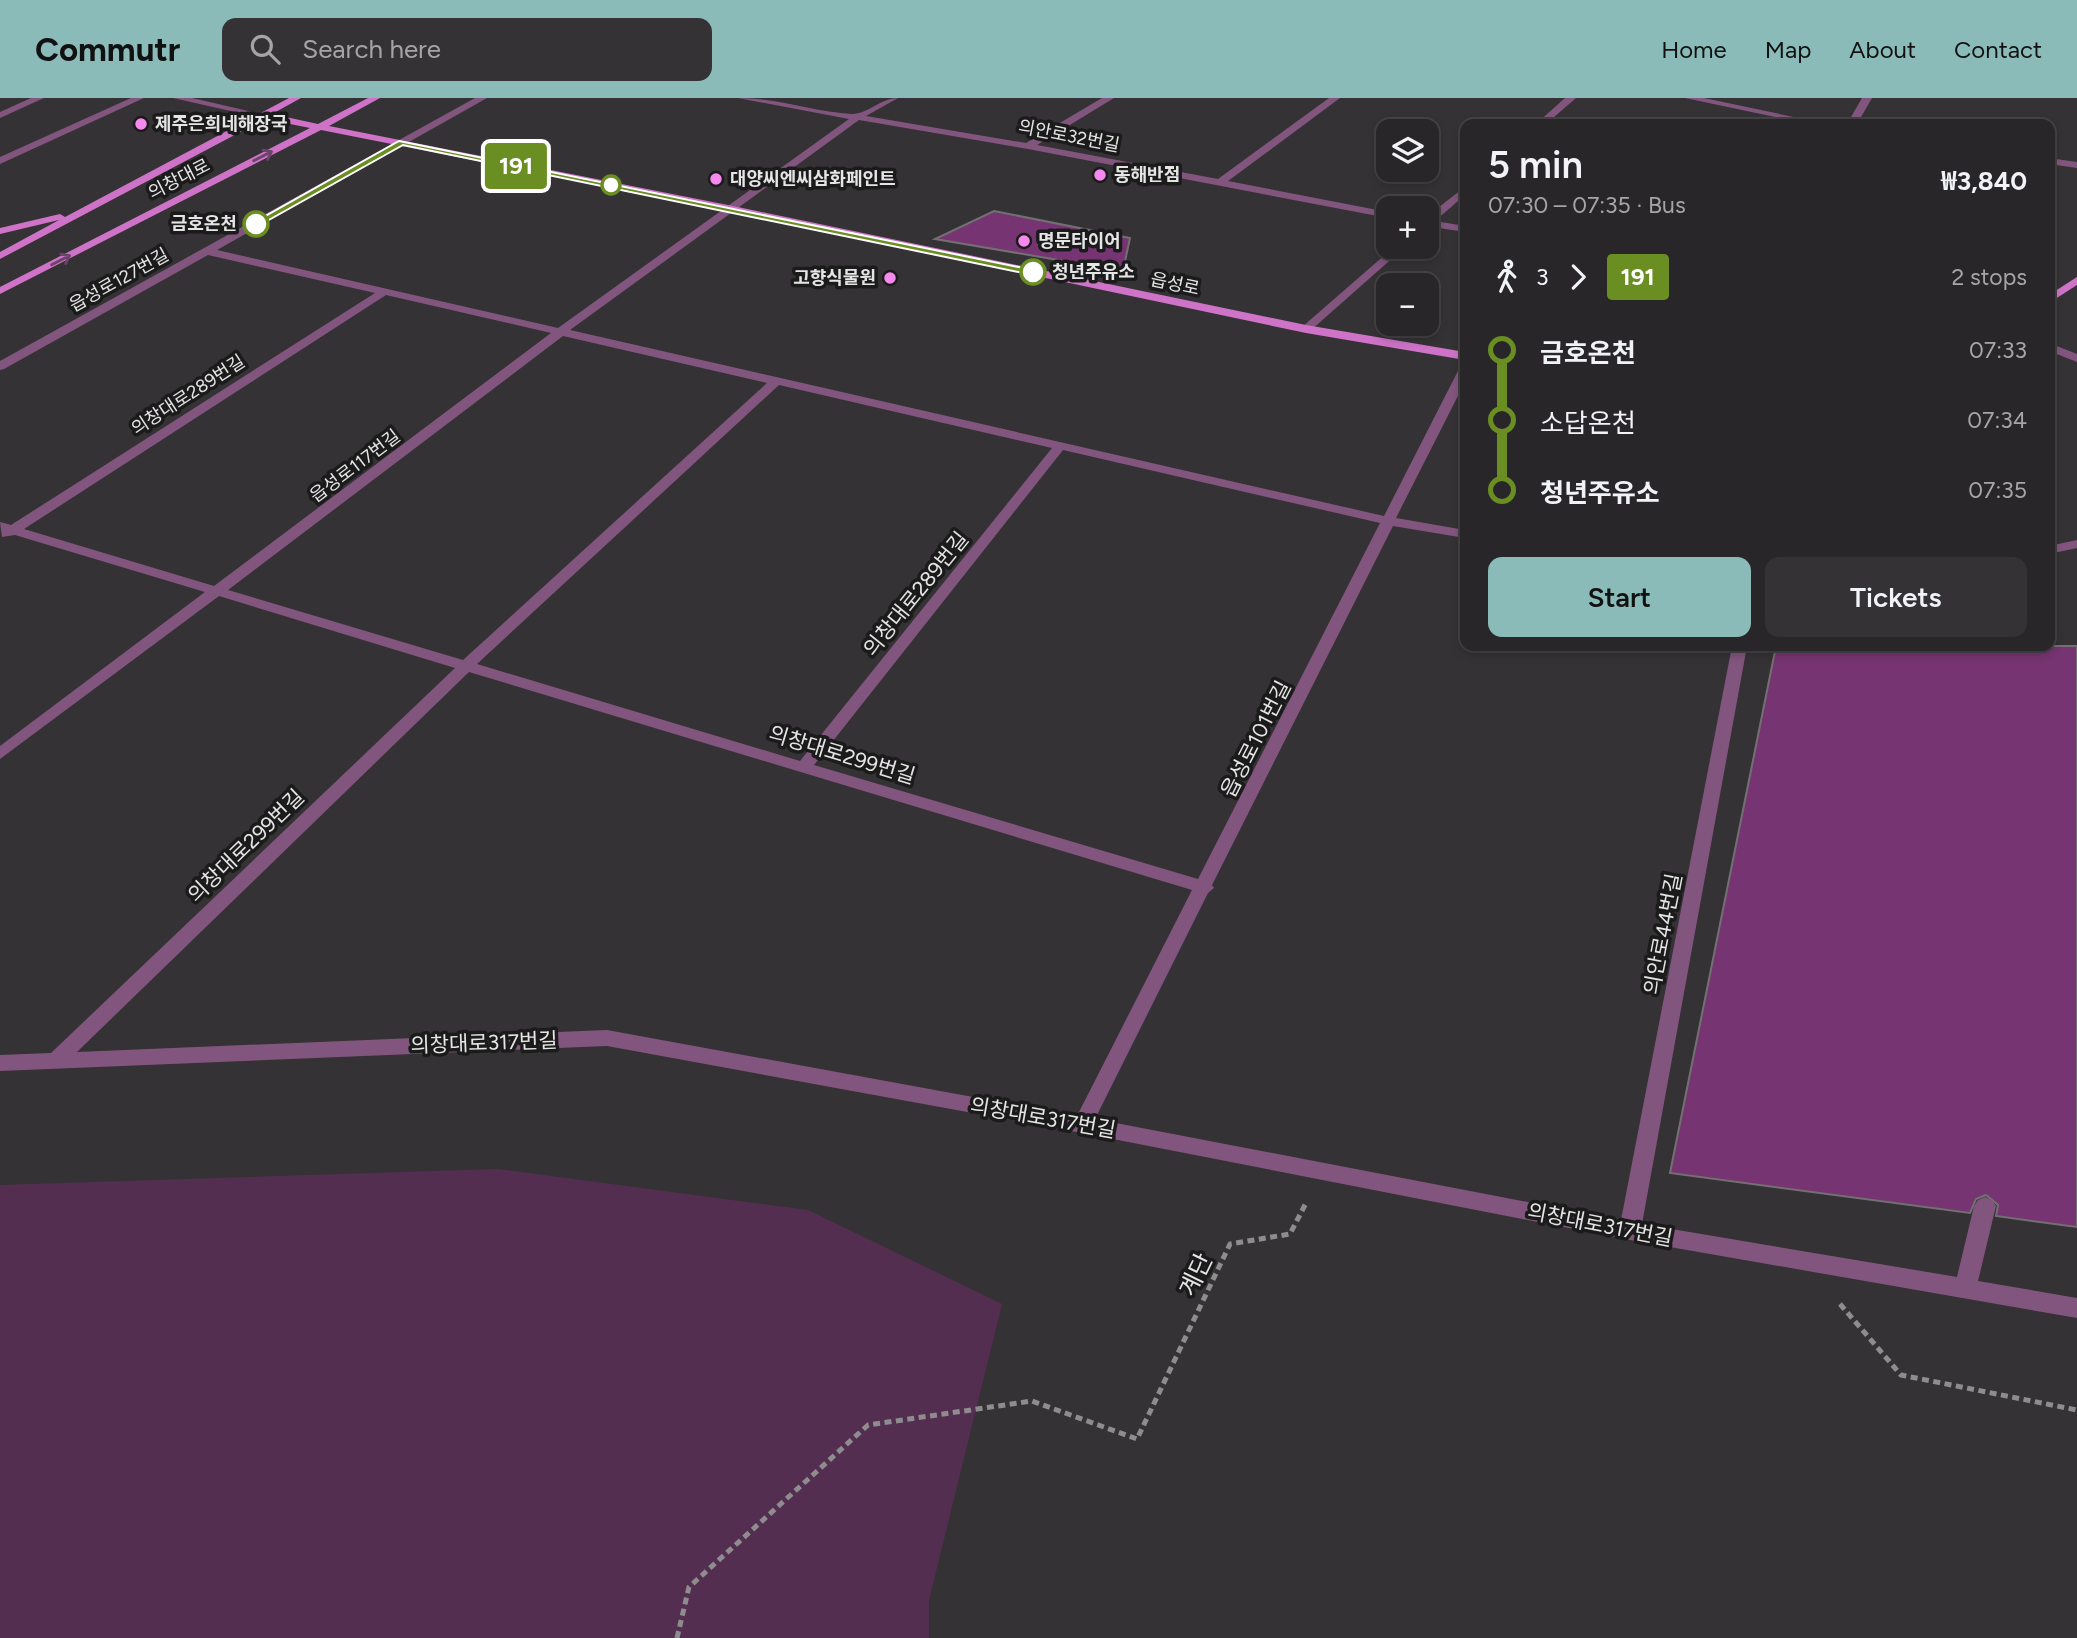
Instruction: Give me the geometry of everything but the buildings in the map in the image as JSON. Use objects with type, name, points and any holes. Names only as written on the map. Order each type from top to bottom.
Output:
[{"type":"main road","name":"의창대로","points":[[0,256],[296,98]]},
{"type":"main road","name":"의창대로","points":[[0,291],[375,98]]},
{"type":"main road","name":"읍성로","points":[[261,115],[733,209],[1306,330],[1460,355]]},
{"type":"main road","points":[[0,231],[84,211]]},
{"type":"main road","points":[[2055,296],[2077,280]]},
{"type":"street","points":[[0,115],[39,98]]},
{"type":"street","points":[[0,161],[139,98]]},
{"type":"street","points":[[177,98],[261,115]]},
{"type":"street","name":"읍성로127번길","points":[[0,366],[482,98]]},
{"type":"street","name":"의안로32번길","points":[[743,98],[1028,146],[1376,213]]},
{"type":"street","name":"읍성로117번길","points":[[0,754],[219,592],[560,332],[857,117],[893,98]]},
{"type":"street","points":[[1028,146],[1109,98]]},
{"type":"street","points":[[1219,183],[1335,98]]},
{"type":"street","points":[[1547,119],[1571,98]]},
{"type":"street","points":[[1690,98],[1797,119]]},
{"type":"street","points":[[1855,119],[1867,98]]},
{"type":"street","points":[[2055,162],[2077,165]]},
{"type":"street","points":[[1439,212],[1460,194]]},
{"type":"street","points":[[1439,225],[1460,228]]},
{"type":"street","points":[[206,251],[1388,521],[1460,533]]},
{"type":"street","points":[[1306,330],[1386,259]]},
{"type":"street","name":"의창대로289번길","points":[[4,531],[384,292]]},
{"type":"street","points":[[2055,349],[2077,358]]},
{"type":"street","name":"읍성로101번길","points":[[1082,1125],[1205,888],[1460,379]]},
{"type":"street","points":[[466,666],[776,381]]},
{"type":"street","name":"의창대로289번길","points":[[804,767],[1060,446]]},
{"type":"street","name":"의창대로299번길","points":[[4,531],[219,592],[1205,888]]},
{"type":"street","points":[[2055,549],[2077,544]]},
{"type":"street","name":"의안로44번길","points":[[1630,1231],[1739,651]]},
{"type":"street","name":"의창대로299번길","points":[[58,1059],[466,666]]},
{"type":"street","name":"의창대로317번길","points":[[0,1063],[607,1038],[1082,1125],[1630,1231],[2077,1308]]},
{"type":"street","points":[[1965,1289],[1984,1206]]},
{"type":"path","name":"계단","points":[[677,1638],[689,1587],[868,1425],[1032,1401],[1137,1439],[1230,1244],[1290,1234],[1322,1171]]},
{"type":"path","points":[[1803,1261],[1900,1375],[2077,1410]]},
{"type":"shaded area","points":[[498,1169],[808,1210],[1002,1304],[929,1600],[929,1638],[0,1638],[0,1185]]},
{"type":"bus line","name":"191","points":[[256,224],[402,143],[1033,272]]},
{"type":"place","name":"제주은희네해장국","points":[[141,124]]},
{"type":"place","name":"동해반점","points":[[1100,175]]},
{"type":"place","name":"대양씨엔씨삼화페인트","points":[[716,179]]},
{"type":"place","name":"금호온천","points":[[256,224]]},
{"type":"place","name":"명문타이어","points":[[1024,241]]},
{"type":"place","name":"청년주유소","points":[[1033,272]]},
{"type":"place","name":"고향식물원","points":[[890,278]]}]
